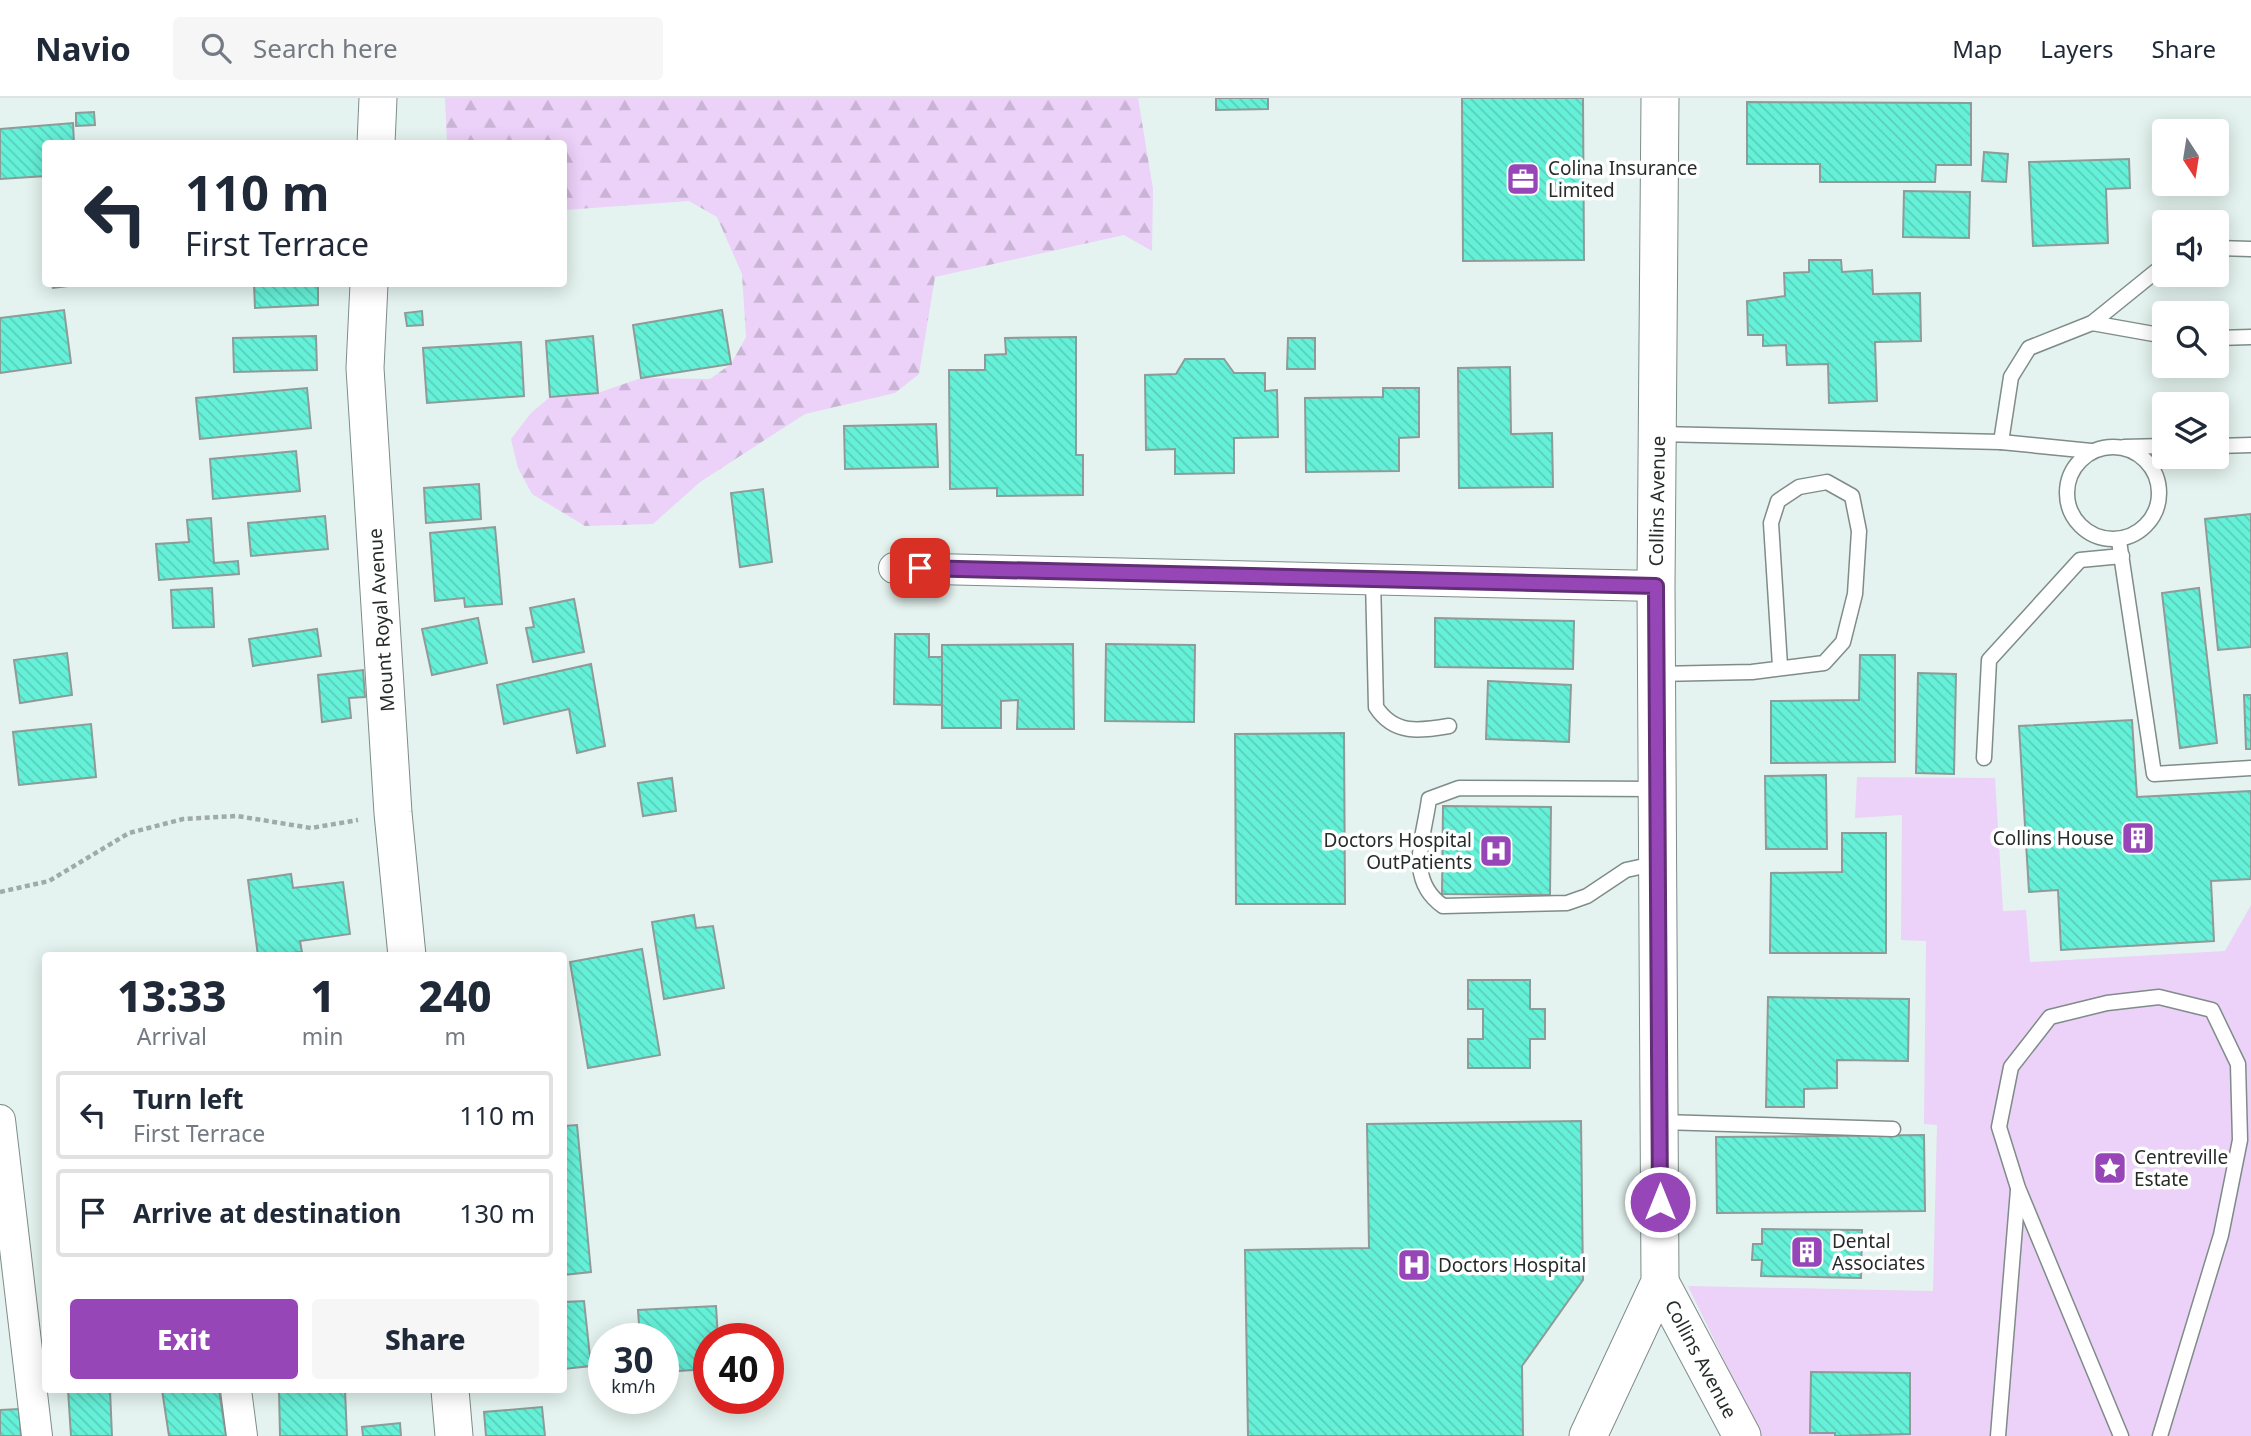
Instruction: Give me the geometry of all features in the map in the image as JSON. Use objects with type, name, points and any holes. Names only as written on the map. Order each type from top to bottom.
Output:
[{"type":"street","points":[[376,140],[379,98]]},
{"type":"street","name":"Collins Avenue","points":[[1588,1436],[1660,1282],[1656,586],[1660,98]]},
{"type":"street","name":"Mount Royal Avenue","points":[[369,287],[365,368],[393,813],[407,952]]},
{"type":"street","points":[[894,568],[1656,586]]},
{"type":"street","points":[[0,1120],[37,1436]]},
{"type":"street","name":"Collins Avenue","points":[[1660,1282],[1742,1436]]},
{"type":"street","points":[[236,1393],[242,1436]]},
{"type":"street","points":[[450,1393],[454,1436]]},
{"type":"lane","points":[[2229,248],[2251,249]]},
{"type":"lane","points":[[2001,442],[2011,377],[2029,348],[2092,323],[2152,275]]},
{"type":"lane","points":[[2092,323],[2152,335]]},
{"type":"lane","points":[[2229,338],[2251,337]]},
{"type":"lane","points":[[1658,434],[2001,442],[2091,451],[2152,446]]},
{"type":"lane","points":[[2229,446],[2251,445]]},
{"type":"lane","points":[[2091,451],[2069,475],[2067,508],[2088,533],[2119,541],[2149,526],[2161,495],[2151,464],[2123,447]]},
{"type":"lane","points":[[1657,674],[1752,672],[1780,666],[1824,663],[1843,642],[1855,594],[1859,531],[1852,496],[1827,482],[1799,487],[1778,501],[1770,523],[1780,666]]},
{"type":"lane","points":[[2119,541],[2154,774],[2251,768]]},
{"type":"lane","points":[[1984,758],[1989,660],[2080,560],[2122,556]]},
{"type":"lane","points":[[1373,579],[1376,707],[1384,719],[1399,728],[1417,731],[1450,726]]},
{"type":"lane","points":[[1657,789],[1459,788],[1444,792],[1429,799],[1419,873],[1429,897],[1443,906],[1567,903],[1587,896],[1626,870],[1658,863]]},
{"type":"lane","points":[[2121,1436],[2018,1188],[1999,1127],[2011,1067],[2050,1017],[2107,1003],[2159,997],[2212,1010],[2238,1064],[2240,1140],[2221,1236],[2160,1436]]},
{"type":"lane","points":[[1660,1122],[1893,1129]]},
{"type":"lane","points":[[1998,1436],[2018,1188]]},
{"type":"path","points":[[0,892],[50,881],[129,834],[183,819],[237,816],[311,828],[393,813]]},
{"type":"green space","points":[[445,98],[1138,98],[1153,189],[1152,251],[1124,235],[935,277],[919,374],[895,393],[805,414],[700,482],[653,524],[585,526],[532,494],[518,468],[511,439],[531,413],[550,397],[598,393],[641,378],[710,379],[731,364],[746,337],[742,274],[717,217],[689,201],[567,210],[567,140],[447,140]]},
{"type":"green space","points":[[1857,777],[1995,778],[2003,911],[2026,910],[2030,962],[2225,951],[2251,905],[2251,1436],[1761,1436],[1688,1286],[1933,1291],[1937,1125],[1924,1124],[1926,941],[1901,940],[1902,815],[1855,818]]},
{"type":"building","points":[[1216,98],[1268,98],[1268,109],[1216,110]]},
{"type":"building","name":"Colina Insurance Limited","points":[[1462,98],[1583,98],[1584,260],[1463,261]]},
{"type":"building","points":[[1747,102],[1971,103],[1971,165],[1936,165],[1935,182],[1820,182],[1820,164],[1747,164]]},
{"type":"building","points":[[94,112],[95,125],[76,126],[76,113]]},
{"type":"building","points":[[73,123],[74,140],[42,140],[42,176],[0,179],[0,129]]},
{"type":"building","points":[[1984,152],[2008,154],[2006,182],[1982,181]]},
{"type":"building","points":[[2129,159],[2130,188],[2106,189],[2108,243],[2033,246],[2029,162]]},
{"type":"building","points":[[1904,191],[1970,192],[1969,238],[1903,237]]},
{"type":"building","points":[[1809,260],[1841,260],[1842,272],[1872,270],[1873,294],[1920,293],[1921,341],[1875,342],[1877,401],[1829,403],[1828,364],[1787,365],[1786,345],[1763,346],[1763,335],[1748,335],[1747,301],[1785,296],[1784,273],[1809,272]]},
{"type":"building","points":[[254,287],[318,287],[318,305],[255,308]]},
{"type":"building","points":[[64,310],[71,363],[0,373],[0,318]]},
{"type":"building","points":[[722,310],[731,364],[641,378],[633,325]]},
{"type":"building","points":[[422,311],[423,325],[407,326],[405,313]]},
{"type":"building","points":[[316,336],[317,370],[234,372],[233,338]]},
{"type":"building","points":[[593,336],[598,393],[550,397],[546,341]]},
{"type":"building","points":[[1076,337],[1076,455],[1083,455],[1083,495],[997,496],[997,488],[950,489],[949,370],[985,370],[985,355],[1006,354],[1005,338]]},
{"type":"building","points":[[1288,338],[1315,338],[1315,369],[1287,369]]},
{"type":"building","points":[[521,342],[524,396],[427,403],[423,348]]},
{"type":"building","points":[[1185,359],[1224,359],[1234,373],[1265,373],[1265,391],[1277,390],[1278,437],[1234,438],[1234,473],[1175,474],[1175,449],[1146,450],[1145,375],[1176,374]]},
{"type":"building","points":[[1510,367],[1511,434],[1552,433],[1553,487],[1459,488],[1458,368]]},
{"type":"building","points":[[307,388],[311,428],[200,439],[196,398]]},
{"type":"building","points":[[1383,388],[1419,388],[1419,437],[1399,438],[1399,471],[1306,472],[1305,398],[1383,397]]},
{"type":"building","points":[[936,424],[938,467],[845,469],[844,426]]},
{"type":"building","points":[[296,451],[300,491],[213,499],[210,459]]},
{"type":"building","points":[[479,484],[481,519],[426,523],[424,488]]},
{"type":"building","points":[[763,489],[772,562],[740,567],[731,493]]},
{"type":"building","points":[[2251,514],[2251,647],[2218,650],[2205,519]]},
{"type":"building","points":[[325,516],[328,549],[251,556],[248,523]]},
{"type":"building","points":[[211,518],[214,563],[238,561],[239,574],[159,580],[156,544],[189,542],[187,520]]},
{"type":"building","points":[[495,527],[502,604],[465,607],[464,598],[435,601],[430,533]]},
{"type":"building","points":[[212,588],[214,627],[173,628],[171,590]]},
{"type":"building","points":[[2199,588],[2217,743],[2180,748],[2162,593]]},
{"type":"building","points":[[574,599],[584,652],[533,662],[526,628],[534,627],[530,608]]},
{"type":"building","points":[[478,618],[487,663],[432,675],[422,629]]},
{"type":"building","points":[[1435,618],[1574,621],[1573,669],[1435,667]]},
{"type":"building","points":[[317,629],[321,656],[253,666],[249,639]]},
{"type":"building","points":[[895,634],[929,634],[929,657],[943,657],[943,705],[894,704]]},
{"type":"building","points":[[1073,644],[1074,729],[1017,729],[1018,700],[1001,701],[1001,728],[942,728],[942,645]]},
{"type":"building","points":[[1106,644],[1195,645],[1194,722],[1105,721]]},
{"type":"building","points":[[67,653],[72,695],[20,703],[14,660]]},
{"type":"building","points":[[1860,655],[1895,655],[1895,762],[1771,763],[1771,701],[1859,700]]},
{"type":"building","points":[[591,664],[605,746],[577,753],[569,709],[504,724],[497,685]]},
{"type":"building","points":[[363,670],[365,697],[349,698],[351,718],[322,722],[318,675]]},
{"type":"building","points":[[1918,673],[1956,674],[1954,774],[1916,773]]},
{"type":"building","points":[[1488,681],[1571,685],[1569,742],[1486,739]]},
{"type":"building","points":[[2244,695],[2251,695],[2251,749],[2246,749]]},
{"type":"building","name":"Collins House","points":[[2132,720],[2137,797],[2251,791],[2251,879],[2211,881],[2214,941],[2061,950],[2058,890],[2029,892],[2019,726]]},
{"type":"building","points":[[91,724],[96,777],[19,785],[13,732]]},
{"type":"building","points":[[1344,733],[1345,904],[1236,904],[1235,734]]},
{"type":"building","points":[[1826,775],[1827,849],[1766,849],[1765,776]]},
{"type":"building","points":[[672,778],[676,811],[643,816],[638,783]]},
{"type":"building","name":"Doctors Hospital OutPatients","points":[[1443,806],[1551,807],[1550,895],[1442,894]]},
{"type":"building","points":[[1842,833],[1886,833],[1886,953],[1770,953],[1771,873],[1842,872]]},
{"type":"building","points":[[291,874],[293,888],[343,882],[350,934],[300,941],[302,952],[257,952],[248,880]]},
{"type":"building","points":[[694,915],[696,928],[713,926],[724,988],[664,999],[652,922]]},
{"type":"building","points":[[642,949],[660,1055],[588,1068],[570,962]]},
{"type":"building","points":[[1468,980],[1530,980],[1530,1009],[1545,1009],[1545,1039],[1530,1039],[1530,1068],[1468,1068],[1468,1039],[1483,1039],[1483,1009],[1468,1009]]},
{"type":"building","points":[[1768,997],[1909,999],[1908,1061],[1837,1060],[1837,1088],[1804,1089],[1804,1107],[1766,1107]]},
{"type":"building","name":"Doctors Hospital","points":[[1581,1121],[1583,1280],[1522,1366],[1523,1436],[1248,1436],[1245,1250],[1369,1248],[1367,1124]]},
{"type":"building","points":[[577,1125],[591,1272],[567,1275],[567,1126]]},
{"type":"building","points":[[1924,1135],[1925,1211],[1717,1213],[1716,1137]]},
{"type":"building","name":"Dental Associates","points":[[1762,1229],[1862,1230],[1861,1278],[1761,1276],[1762,1260],[1752,1260],[1753,1244],[1762,1244]]},
{"type":"building","points":[[584,1301],[588,1366],[567,1369],[567,1302]]},
{"type":"building","points":[[716,1306],[717,1323],[693,1323],[693,1370],[679,1371],[679,1323],[639,1323],[638,1310]]},
{"type":"building","points":[[1811,1372],[1910,1373],[1910,1434],[1835,1436],[1835,1433],[1810,1433]]},
{"type":"building","points":[[68,1393],[110,1393],[112,1436],[71,1436]]},
{"type":"building","points":[[162,1393],[219,1393],[226,1436],[169,1436]]},
{"type":"building","points":[[279,1393],[345,1393],[347,1436],[280,1436]]},
{"type":"building","points":[[542,1407],[545,1436],[486,1436],[484,1412]]},
{"type":"building","points":[[19,1409],[21,1436],[0,1436],[0,1410]]},
{"type":"building","points":[[400,1423],[401,1436],[363,1436],[362,1427]]},
{"type":"place","name":"Colina Insurance Limited","points":[[1523,179]]},
{"type":"place","name":"Collins House","points":[[2138,838]]},
{"type":"place","name":"Doctors Hospital OutPatients","points":[[1496,851]]},
{"type":"place","name":"Centreville Estate","points":[[2110,1168]]},
{"type":"place","name":"Dental Associates","points":[[1807,1252]]},
{"type":"place","name":"Doctors Hospital","points":[[1414,1265]]},
{"type":"route","points":[[920,568],[1656,586],[1660,1202]]}]
